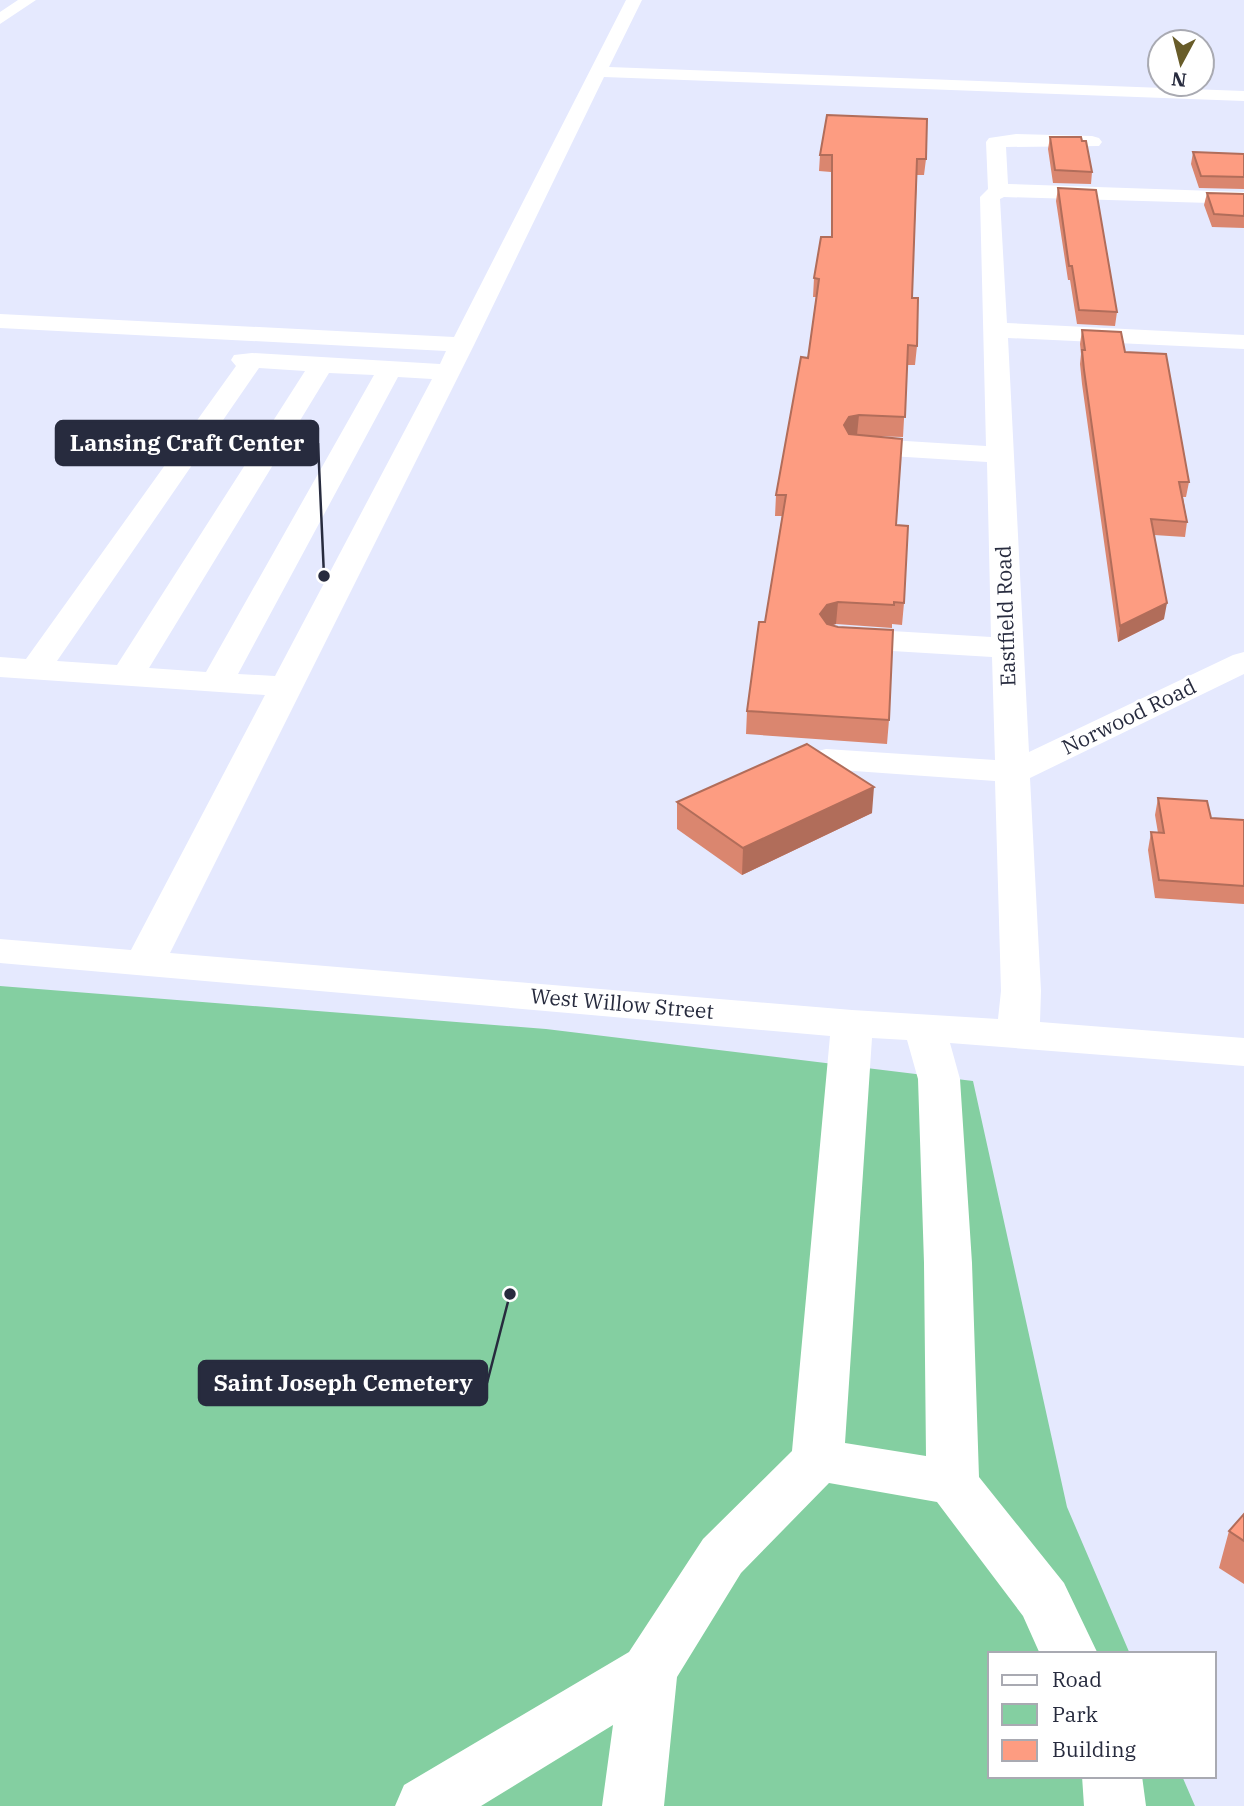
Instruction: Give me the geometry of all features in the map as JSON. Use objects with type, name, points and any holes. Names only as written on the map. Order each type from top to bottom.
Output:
[{"type":"street","points":[[0,19],[28,0]]},
{"type":"street","points":[[145,962],[455,358],[634,0]]},
{"type":"street","points":[[598,72],[1244,96]]},
{"type":"street","name":"Eastfield Road","points":[[1018,1035],[1021,990],[996,330],[996,142],[1016,139],[1092,142]]},
{"type":"street","points":[[994,194],[1244,198]]},
{"type":"street","points":[[0,321],[455,358]]},
{"type":"street","points":[[996,330],[1244,342]]},
{"type":"street","points":[[0,344],[26,346]]},
{"type":"street","points":[[35,669],[239,359],[390,369],[455,358]]},
{"type":"street","points":[[127,676],[321,365]]},
{"type":"street","points":[[216,682],[390,369]]},
{"type":"street","points":[[859,446],[1000,455]]},
{"type":"street","points":[[836,638],[1007,648]]},
{"type":"street","name":"Norwood Road","points":[[1014,772],[1244,663]]},
{"type":"street","points":[[0,667],[286,687]]},
{"type":"street","points":[[826,759],[1014,772]]},
{"type":"street","name":"West Willow Street","points":[[0,951],[852,1024],[925,1027],[1244,1052]]},
{"type":"street","points":[[633,1806],[649,1671],[722,1556],[818,1460],[852,1024]]},
{"type":"street","points":[[925,1027],[939,1079],[948,1263],[953,1483],[1044,1600],[1068,1652]]},
{"type":"street","points":[[818,1460],[953,1483]]},
{"type":"street","points":[[426,1806],[649,1671]]},
{"type":"street","points":[[1112,1778],[1115,1806]]},
{"type":"green space","points":[[0,986],[546,1029],[973,1081],[1067,1507],[1129,1652],[988,1652],[988,1778],[1183,1778],[1195,1806],[0,1806]]},
{"type":"building","points":[[827,115],[927,119],[926,159],[917,159],[912,298],[918,298],[917,346],[908,345],[905,417],[859,415],[849,417],[844,425],[849,434],[902,439],[896,525],[908,526],[904,603],[894,602],[894,605],[838,602],[827,605],[820,614],[827,624],[838,627],[893,630],[889,720],[747,711],[759,622],[765,622],[786,495],[776,495],[801,357],[808,358],[819,279],[814,278],[821,237],[832,237],[832,155],[820,155]]},
{"type":"building","points":[[1050,137],[1081,137],[1082,141],[1086,141],[1092,172],[1055,170]]},
{"type":"building","points":[[1193,152],[1244,154],[1244,177],[1201,176]]},
{"type":"building","points":[[1058,188],[1096,190],[1117,312],[1079,310],[1072,266],[1069,266]]},
{"type":"building","points":[[1207,193],[1244,194],[1244,216],[1214,214]]},
{"type":"building","points":[[1082,330],[1121,332],[1125,352],[1166,354],[1189,482],[1179,482],[1187,522],[1151,519],[1167,603],[1120,626],[1084,370]]},
{"type":"building","points":[[807,744],[874,787],[743,848],[677,802]]},
{"type":"building","points":[[1158,798],[1207,801],[1211,818],[1244,820],[1244,886],[1159,880],[1151,832],[1164,833]]},
{"type":"building","points":[[1244,1514],[1244,1541],[1229,1531]]},
{"type":"place","name":"Lansing Craft Center","points":[[324,576]]},
{"type":"place","name":"Saint Joseph Cemetery","points":[[510,1294]]}]
